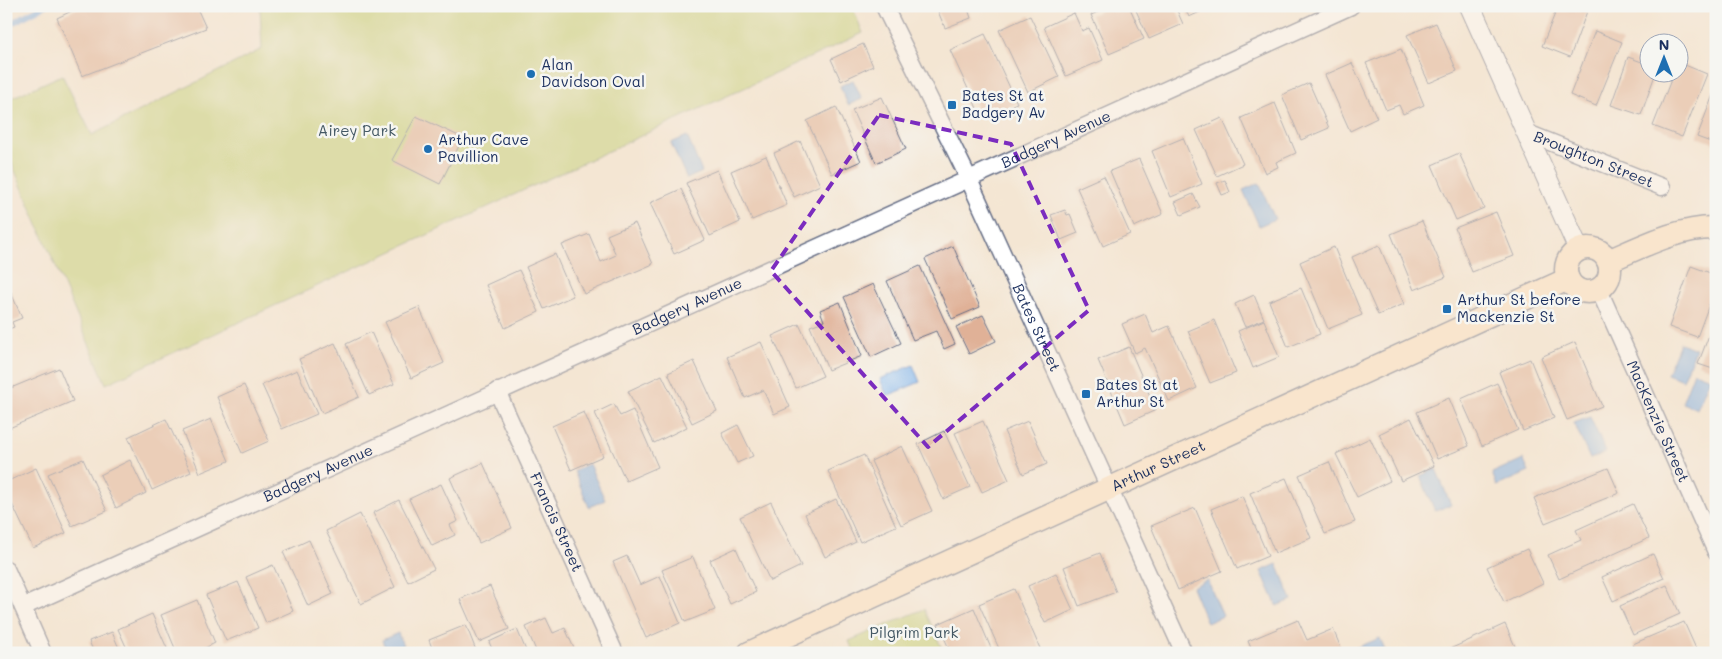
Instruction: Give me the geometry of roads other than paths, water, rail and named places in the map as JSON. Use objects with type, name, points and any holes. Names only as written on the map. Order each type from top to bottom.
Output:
[{"type":"main road","points":[[1608,260],[1686,232],[1716,228]]},
{"type":"main road","points":[[1586,248],[1599,251],[1608,260],[1610,274],[1604,286],[1599,290],[1581,291],[1575,288],[1568,279],[1566,272],[1569,259],[1579,250],[1586,248]]},
{"type":"main road","name":"Arthur Street","points":[[749,653],[1568,279]]},
{"type":"street","name":"Bates Street","points":[[884,6],[970,180],[1184,653]]},
{"type":"street","name":"Badgery Avenue","points":[[23,607],[1351,6]]},
{"type":"street","points":[[1470,6],[1579,250]]},
{"type":"street","name":"Broughton Street","points":[[1525,132],[1662,187]]},
{"type":"street","name":"MacKenzie Street","points":[[1599,290],[1716,552]]},
{"type":"street","name":"Francis Street","points":[[497,391],[615,653]]},
{"type":"street","points":[[6,569],[43,653]]},
{"type":"water","points":[[853,80],[862,99],[848,105],[840,86]]},
{"type":"water","points":[[687,136],[702,172],[687,179],[671,143]]},
{"type":"water","points":[[1259,183],[1275,219],[1259,226],[1243,190]]},
{"type":"water","points":[[1680,343],[1696,349],[1683,380],[1667,374]]},
{"type":"water","points":[[913,365],[920,382],[887,396],[880,379]]},
{"type":"water","points":[[1694,372],[1710,378],[1697,409],[1682,403]]},
{"type":"water","points":[[1590,417],[1606,452],[1590,459],[1574,423]]},
{"type":"water","points":[[1523,459],[1529,472],[1497,486],[1492,473]]},
{"type":"water","points":[[589,464],[605,500],[589,507],[574,471]]},
{"type":"water","points":[[1436,469],[1451,505],[1435,511],[1420,476]]},
{"type":"water","points":[[1277,564],[1292,600],[1277,606],[1261,571]]},
{"type":"water","points":[[1207,580],[1223,616],[1207,623],[1192,587]]},
{"type":"water","points":[[398,633],[406,653],[387,653],[382,640]]},
{"type":"water","points":[[1380,638],[1386,653],[1346,652]]},
{"type":"waterway","points":[[6,26],[44,6]]},
{"type":"place","name":"Alan Davidson Oval","points":[[531,74]]},
{"type":"place","name":"Bates St at Badgery Av","points":[[952,105]]},
{"type":"place","name":"Arthur Cave Pavillion","points":[[428,149]]},
{"type":"place","name":"Arthur St before Mackenzie St","points":[[1447,309]]},
{"type":"place","name":"Bates St at Arthur St","points":[[1086,394]]},
{"type":"park label","name":"Airey Park","points":[[357,131]]},
{"type":"park label","name":"Pilgrim Park","points":[[914,633]]}]
